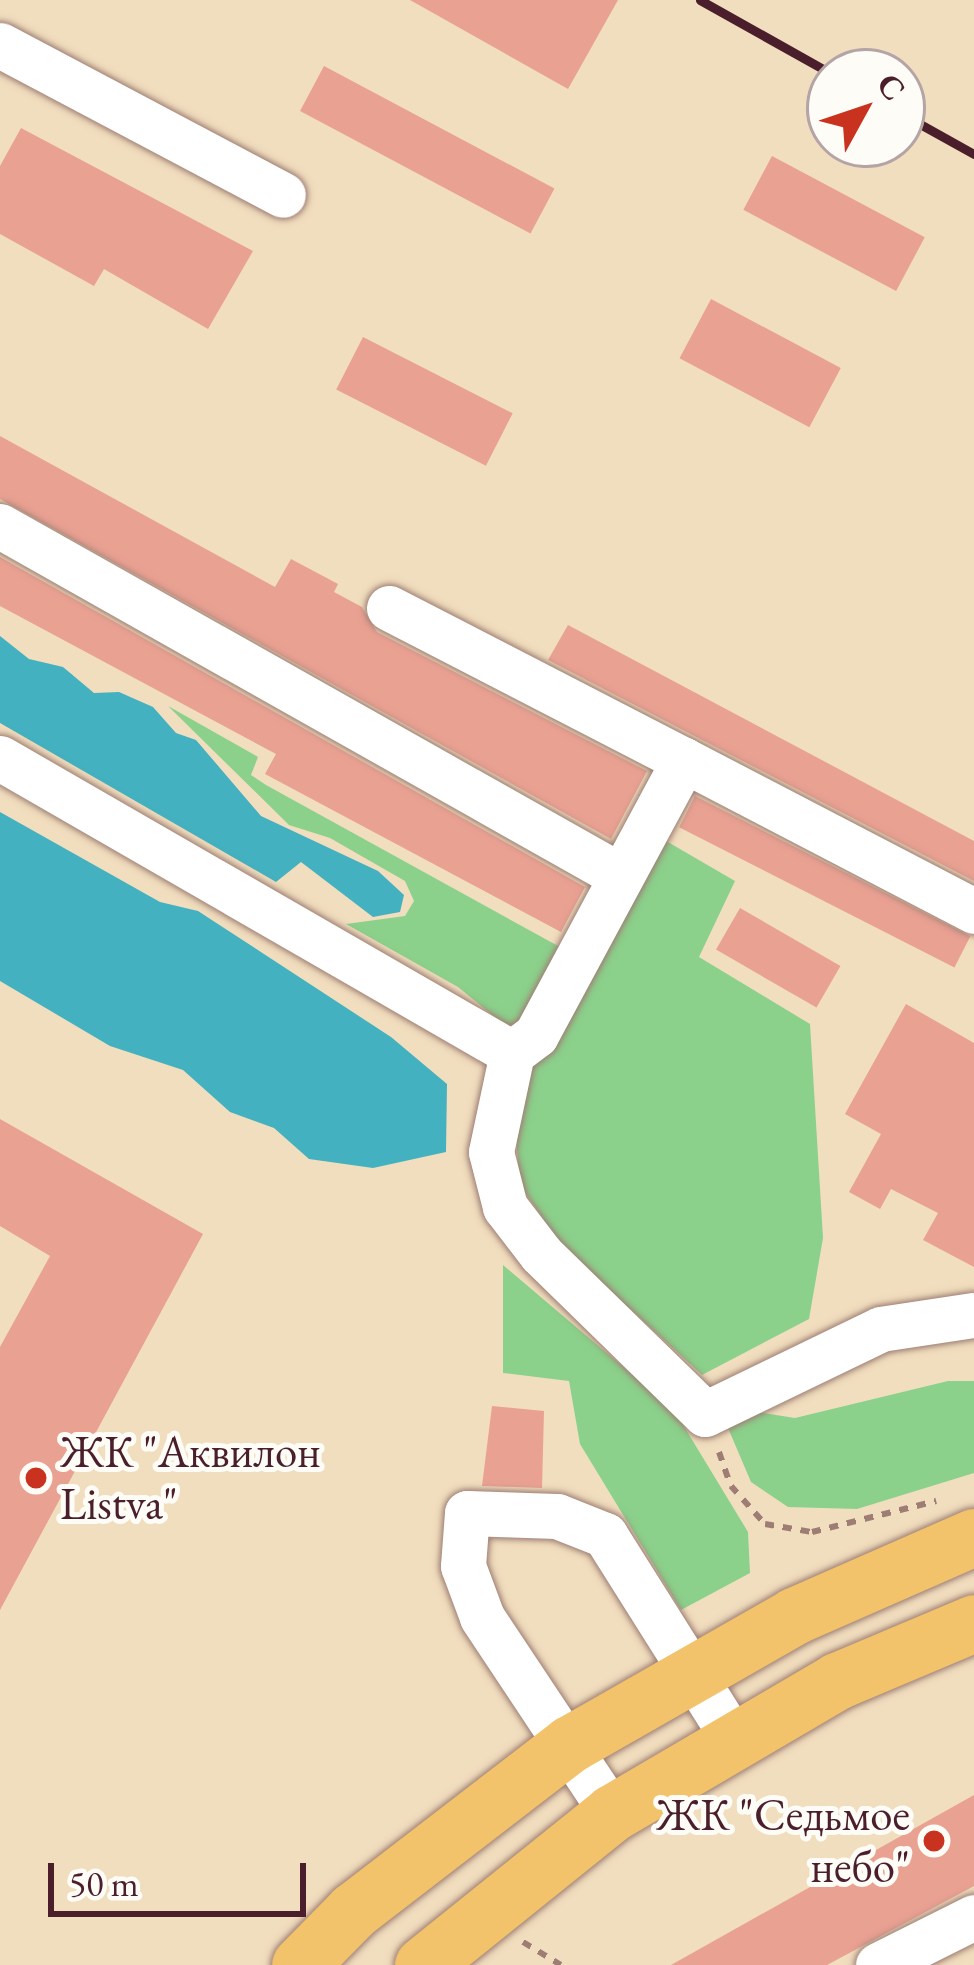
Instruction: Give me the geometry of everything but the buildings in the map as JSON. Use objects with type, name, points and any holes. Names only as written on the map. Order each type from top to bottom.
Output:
[{"type":"main road","points":[[300,1965],[353,1911],[570,1744],[964,1516]]},
{"type":"main road","points":[[423,1965],[612,1813],[733,1738],[837,1682],[974,1623]]},
{"type":"lane","points":[[0,45],[283,195]]},
{"type":"lane","points":[[0,526],[621,876]]},
{"type":"lane","points":[[389,608],[974,911]]},
{"type":"lane","points":[[0,758],[512,1053]]},
{"type":"lane","points":[[684,760],[536,1035],[512,1053],[491,1152],[505,1208],[541,1254],[705,1414],[881,1329],[974,1315]]},
{"type":"lane","points":[[612,1813],[482,1617],[463,1566],[467,1513],[557,1516],[605,1535],[733,1738]]},
{"type":"lane","points":[[878,1965],[974,1916]]},
{"type":"path","points":[[705,1414],[731,1486],[765,1523],[812,1532],[964,1516]]},
{"type":"path","points":[[503,1930],[561,1965]]},
{"type":"green space","points":[[168,706],[258,757],[251,775],[266,785],[569,952],[530,1015],[507,1027],[458,987],[346,924],[405,916],[414,901],[405,881],[330,838],[289,825]]},
{"type":"green space","points":[[661,838],[735,881],[699,957],[810,1024],[823,1238],[809,1319],[702,1375],[561,1245],[520,1185],[515,1123],[525,1067]]},
{"type":"green space","points":[[503,1265],[674,1410],[748,1532],[750,1573],[681,1610],[580,1444],[569,1381],[503,1373]]},
{"type":"green space","points":[[948,1381],[974,1381],[974,1473],[857,1509],[788,1507],[751,1482],[728,1428],[744,1410],[795,1418]]},
{"type":"water","points":[[0,636],[29,659],[63,667],[94,693],[119,692],[153,707],[176,733],[196,740],[261,816],[378,871],[404,895],[400,912],[373,917],[301,862],[276,882],[0,723]]},
{"type":"water","points":[[0,812],[160,902],[198,911],[391,1037],[447,1084],[446,1152],[373,1168],[309,1159],[274,1128],[230,1112],[183,1070],[110,1046],[0,981]]},
{"type":"railway","points":[[700,0],[806,60]]},
{"type":"railway","points":[[926,127],[974,154]]},
{"type":"place","name":"ЖК \"Аквилон Listva\"","points":[[36,1478]]},
{"type":"place","name":"ЖК \"Седьмое небо\"","points":[[934,1841]]}]
